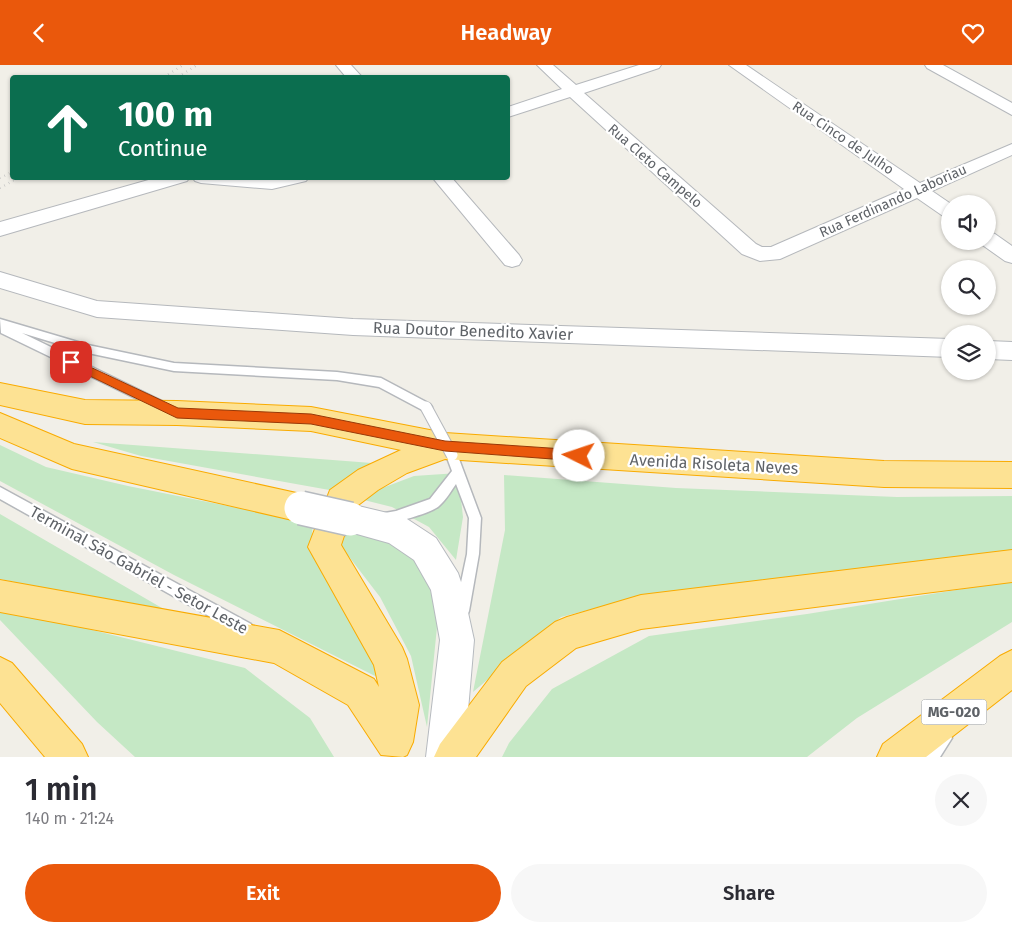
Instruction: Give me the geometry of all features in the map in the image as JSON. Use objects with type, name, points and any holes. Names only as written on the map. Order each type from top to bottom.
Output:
[{"type":"highway","name":"Avenida Risoleta Neves","points":[[0,394],[85,412],[177,413],[311,419],[452,458],[884,474],[1012,475]]},
{"type":"highway","points":[[0,425],[72,456],[301,508]]},
{"type":"highway","points":[[394,749],[401,705],[390,659],[324,547],[341,500],[368,480],[397,464],[452,458]]},
{"type":"highway","points":[[452,757],[514,674],[567,633],[641,612],[1012,566]]},
{"type":"highway","points":[[0,596],[279,647],[361,692],[394,749]]},
{"type":"highway","name":"MG-020","points":[[896,757],[1012,669]]},
{"type":"highway","points":[[0,675],[69,757]]},
{"type":"street","points":[[343,65],[352,75]]},
{"type":"street","name":"Rua Cleto Campelo","points":[[544,65],[749,249],[760,254],[774,253]]},
{"type":"street","points":[[510,111],[654,65]]},
{"type":"street","name":"Rua Cinco de Julho","points":[[736,65],[941,206]]},
{"type":"street","points":[[932,65],[1012,110]]},
{"type":"street","name":"Rua Ferdinando Laboriau","points":[[774,253],[1012,149]]},
{"type":"street","points":[[0,229],[171,180]]},
{"type":"street","points":[[236,180],[272,183],[286,180]]},
{"type":"street","points":[[443,180],[512,260]]},
{"type":"street","points":[[996,245],[1012,256]]},
{"type":"street","name":"Rua Doutor Benedito Xavier","points":[[0,280],[97,309],[354,327],[941,348]]},
{"type":"street","points":[[996,350],[1012,351]]},
{"type":"street","points":[[301,508],[396,530],[425,549],[446,585],[457,640],[445,757]]},
{"type":"lane","points":[[0,323],[88,349],[174,367],[337,376],[381,383],[426,407],[452,458],[474,518],[473,554],[457,640]]},
{"type":"lane","points":[[0,328],[177,413]]},
{"type":"lane","points":[[355,520],[396,517],[434,503],[452,458]]},
{"type":"lane","name":"Terminal São Gabriel - Setor Leste","points":[[0,493],[279,647]]},
{"type":"lane","points":[[931,757],[949,729],[1012,669]]},
{"type":"green space","points":[[93,442],[372,463],[335,491],[141,456]]},
{"type":"green space","points":[[0,445],[46,467],[128,486],[313,523],[311,545],[381,679],[174,575],[0,481]]},
{"type":"green space","points":[[458,473],[463,517],[456,560],[429,527],[392,507],[356,498],[414,476]]},
{"type":"green space","points":[[504,475],[676,488],[897,497],[1012,496],[1012,550],[722,591],[639,597],[561,617],[473,692],[505,530]]},
{"type":"green space","points":[[0,514],[174,615],[0,579]]},
{"type":"green space","points":[[345,530],[394,544],[424,569],[438,617],[427,727],[411,656],[380,597],[337,541]]},
{"type":"green space","points":[[1012,581],[1012,622],[857,718],[807,757],[502,757],[509,743],[552,689],[649,636],[807,614]]},
{"type":"green space","points":[[0,607],[245,668],[310,718],[334,757],[135,757],[97,722],[0,620]]},
{"type":"railway","points":[[167,75],[183,65]]},
{"type":"railway","points":[[181,75],[197,65]]},
{"type":"railway","points":[[0,178],[10,173]]},
{"type":"railway","points":[[0,188],[15,180]]},
{"type":"route","points":[[71,362],[177,413],[311,419],[445,446],[579,456]]}]
